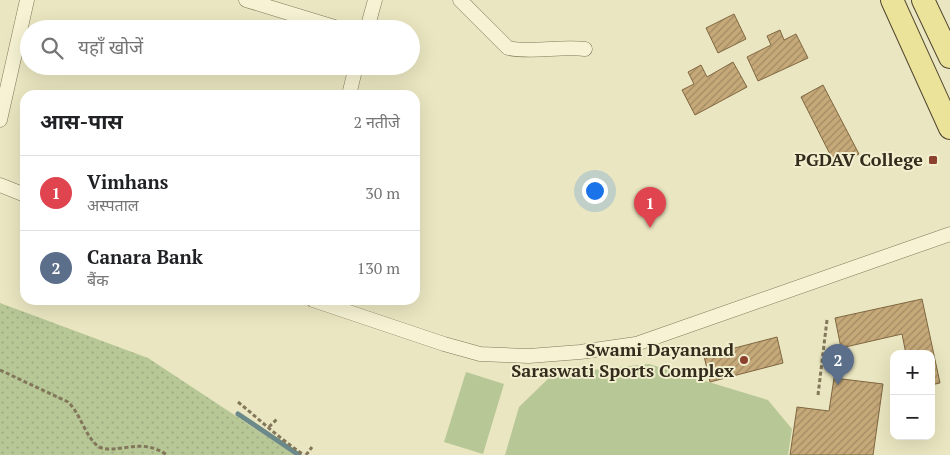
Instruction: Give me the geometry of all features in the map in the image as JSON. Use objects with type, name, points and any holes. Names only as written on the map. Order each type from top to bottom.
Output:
[{"type":"main road","points":[[892,0],[950,128]]},
{"type":"main road","points":[[923,0],[950,57]]},
{"type":"street","points":[[22,20],[27,0]]},
{"type":"street","points":[[246,0],[312,20]]},
{"type":"street","points":[[369,20],[375,0]]},
{"type":"street","points":[[460,0],[508,48],[518,50],[546,48],[585,49]]},
{"type":"street","points":[[0,120],[20,31]]},
{"type":"street","points":[[349,90],[354,75]]},
{"type":"street","points":[[0,185],[20,192]]},
{"type":"street","points":[[328,305],[444,344],[480,354],[528,356],[580,352],[636,344],[950,234]]},
{"type":"path","points":[[818,395],[827,320]]},
{"type":"path","points":[[0,370],[68,402],[75,408],[95,444],[102,450],[116,453],[142,446],[156,449],[166,455]]},
{"type":"path","points":[[238,402],[269,427],[278,438],[305,455],[312,447]]},
{"type":"path","points":[[269,427],[277,419]]},
{"type":"green space","points":[[0,303],[148,358],[295,455],[0,455]]},
{"type":"green space","points":[[649,364],[768,400],[792,429],[788,455],[505,455],[519,407],[553,374]]},
{"type":"green space","points":[[466,372],[504,384],[483,454],[444,442]]},
{"type":"building","points":[[734,14],[746,39],[718,53],[706,28]]},
{"type":"building","points":[[780,30],[784,40],[796,34],[808,58],[758,81],[747,57],[771,45],[767,36]]},
{"type":"building","points":[[733,62],[747,87],[695,115],[682,90],[694,84],[688,72],[701,65],[707,77]]},
{"type":"building","points":[[823,85],[859,154],[836,166],[801,97]]},
{"type":"building","points":[[922,299],[933,350],[905,350],[902,334],[841,348],[835,318]]},
{"type":"building","name":"Swami Dayanand Saraswati Sports Complex","points":[[777,337],[783,363],[710,382],[704,356]]},
{"type":"building","points":[[935,360],[940,383],[935,384]]},
{"type":"building","points":[[834,378],[883,384],[873,455],[790,455],[797,407],[829,411]]},
{"type":"waterway","points":[[238,414],[299,455]]},
{"type":"place","name":"PGDAV College","points":[[933,160]]},
{"type":"place","name":"Vimhans","points":[[650,228]]},
{"type":"place","name":"Swami Dayanand Saraswati Sports Complex","points":[[744,360]]},
{"type":"place","name":"Canara Bank","points":[[838,385]]}]
